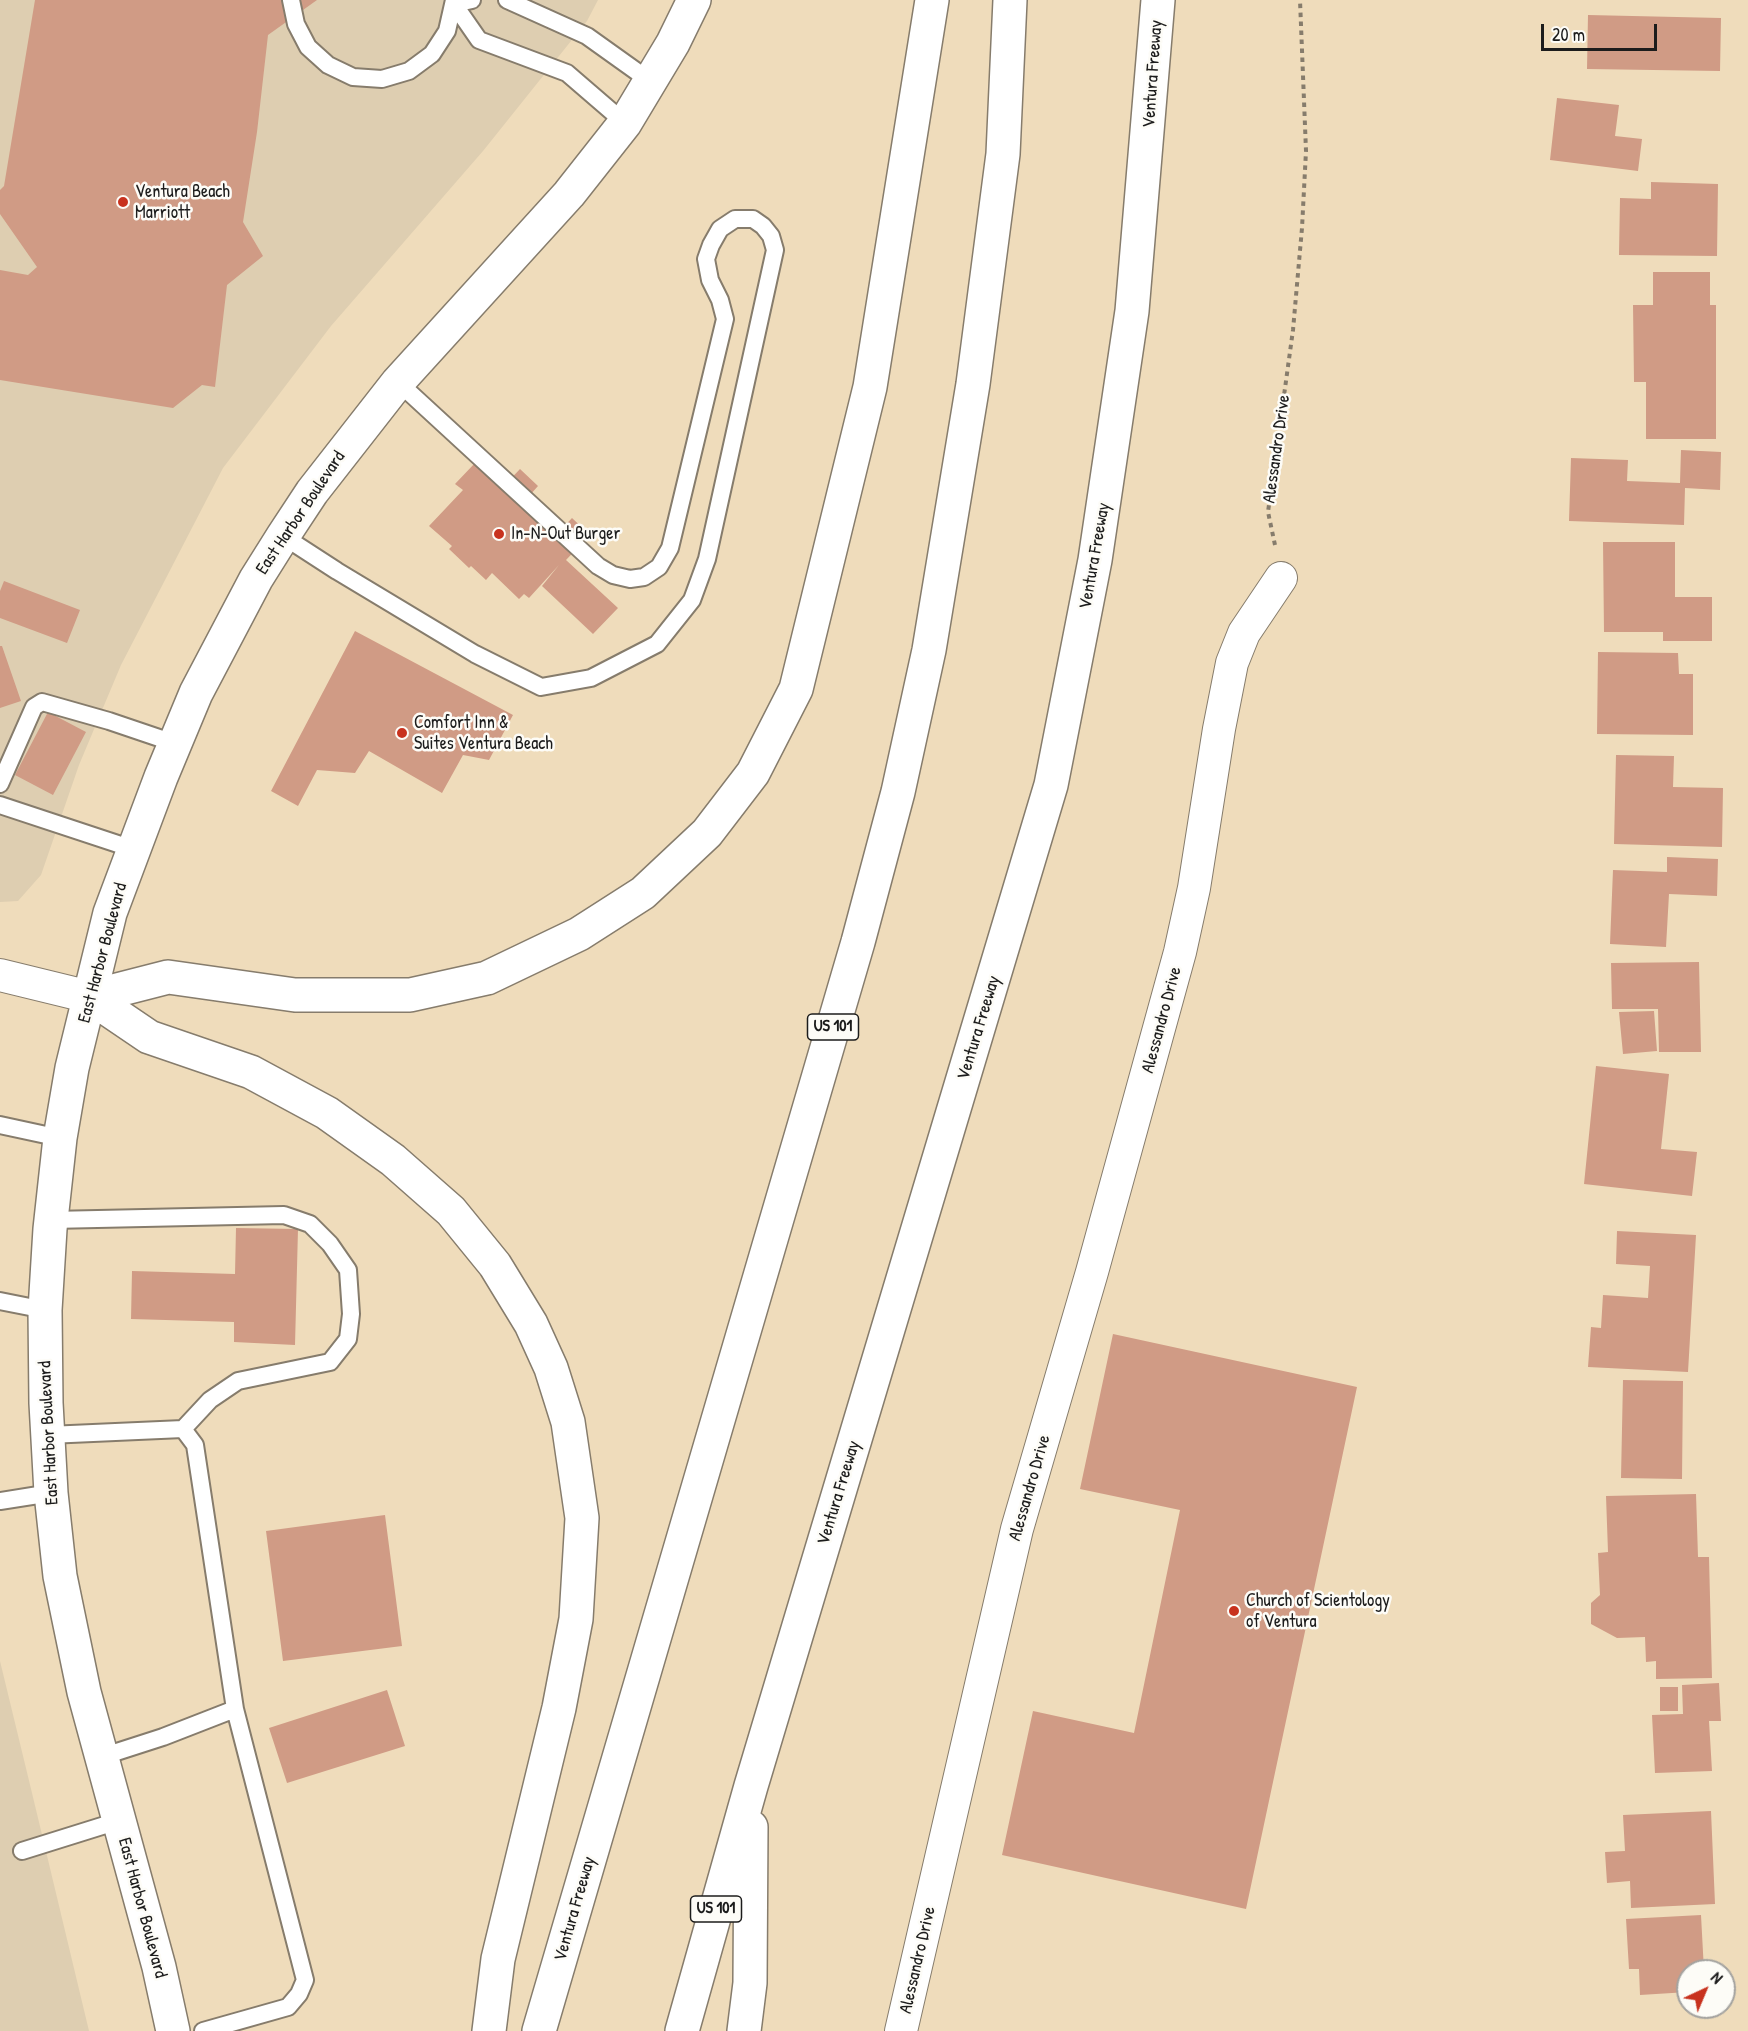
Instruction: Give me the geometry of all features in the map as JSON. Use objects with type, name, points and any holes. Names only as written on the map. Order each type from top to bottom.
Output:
[{"type":"main road","name":"East Harbor Boulevard","points":[[172,2031],[159,1967],[84,1692],[60,1576],[51,1493],[45,1310],[51,1220],[60,1138],[72,1068],[110,913],[174,743],[201,683],[256,579],[283,536],[318,483],[398,382],[569,194],[625,123],[673,44],[694,0]]},
{"type":"main road","points":[[90,997],[168,977],[295,995],[410,995],[487,978],[579,934],[643,893],[707,833],[753,773],[796,689],[870,387],[932,0]]},
{"type":"main road","name":"Ventura Freeway","points":[[539,2031],[851,965],[898,792],[929,650],[973,384],[1003,154],[1010,0]]},
{"type":"main road","name":"Ventura Freeway","points":[[682,2031],[751,1786],[1051,785],[1095,560],[1132,311],[1158,0]]},
{"type":"main road","points":[[90,997],[149,1037],[251,1072],[327,1113],[393,1160],[451,1211],[495,1265],[531,1324],[551,1368],[568,1422],[582,1518],[576,1619],[559,1708],[498,1959],[489,2031]]},
{"type":"main road","points":[[744,2031],[750,1983],[751,1786]]},
{"type":"street","name":"Alessandro Drive","points":[[901,2031],[1017,1529],[1092,1272],[1180,952],[1194,888],[1219,729],[1232,663],[1244,633],[1281,579]]},
{"type":"street","points":[[0,975],[90,997]]},
{"type":"lane","points":[[291,0],[294,17],[308,47],[328,66],[353,77],[382,78],[409,71],[432,54],[447,31],[454,2]]},
{"type":"lane","points":[[454,2],[472,0]]},
{"type":"lane","points":[[507,0],[587,36],[650,81]]},
{"type":"lane","points":[[454,2],[479,40],[567,72],[625,123]]},
{"type":"lane","points":[[283,536],[475,654],[541,687],[591,678],[657,644],[692,600],[707,559],[775,250],[771,236],[753,219],[735,219],[720,229],[711,245],[706,259],[710,280],[720,300],[725,319],[670,548],[659,567],[644,577],[630,579],[613,575],[598,566],[398,382]]},
{"type":"lane","points":[[0,784],[34,707],[42,702],[174,743]]},
{"type":"lane","points":[[0,806],[133,849]]},
{"type":"lane","points":[[0,1125],[60,1138]]},
{"type":"lane","points":[[48,1434],[183,1429],[210,1400],[238,1381],[330,1362],[348,1340],[351,1314],[348,1270],[330,1244],[310,1224],[284,1215],[51,1220]]},
{"type":"lane","points":[[0,1301],[45,1310]]},
{"type":"lane","points":[[183,1429],[195,1445],[201,1476],[235,1708],[305,1980],[299,1995],[288,2007],[203,2031]]},
{"type":"lane","points":[[0,1501],[51,1493]]},
{"type":"lane","points":[[101,1757],[163,1737],[235,1708]]},
{"type":"lane","points":[[22,1851],[118,1821]]},
{"type":"path","name":"Alessandro Drive","points":[[1281,579],[1268,512],[1293,330],[1302,228],[1306,151],[1300,0]]},
{"type":"shaded area","points":[[0,0],[598,0],[587,21],[483,151],[331,326],[223,468],[121,665],[79,765],[41,875],[18,901],[0,902]]},
{"type":"shaded area","points":[[0,1661],[32,1793],[89,2031],[0,2031]]},
{"type":"building","name":"Ventura Beach Marriott","points":[[35,0],[317,0],[268,35],[257,132],[243,222],[263,256],[227,285],[215,387],[202,385],[173,408],[0,380],[0,270],[28,275],[37,267],[0,214],[0,190],[4,186]]},
{"type":"building","points":[[1588,15],[1721,18],[1720,71],[1587,69]]},
{"type":"building","points":[[1557,98],[1619,105],[1615,136],[1642,139],[1638,171],[1550,160]]},
{"type":"building","points":[[1651,182],[1718,184],[1717,256],[1619,255],[1620,198],[1651,199]]},
{"type":"building","points":[[1653,272],[1710,272],[1710,305],[1716,305],[1716,439],[1646,439],[1646,382],[1634,382],[1633,305],[1653,305]]},
{"type":"building","points":[[1681,450],[1721,452],[1720,490],[1685,488],[1684,525],[1569,521],[1571,458],[1628,460],[1627,481],[1680,483]]},
{"type":"building","points":[[475,463],[503,487],[520,469],[538,486],[521,505],[555,536],[572,518],[590,535],[566,560],[618,608],[593,634],[542,586],[559,565],[529,598],[524,594],[519,599],[492,573],[486,580],[471,566],[469,568],[449,549],[452,546],[429,526],[463,490],[455,484]]},
{"type":"building","points":[[1603,542],[1675,542],[1675,597],[1712,597],[1712,641],[1663,641],[1663,632],[1604,632]]},
{"type":"building","points":[[4,581],[80,610],[67,643],[0,618],[0,591]]},
{"type":"building","name":"Comfort Inn & Suites Ventura Beach","points":[[355,631],[513,715],[489,760],[463,755],[442,793],[369,751],[355,773],[317,770],[298,806],[271,791]]},
{"type":"building","points":[[0,646],[2,646],[21,701],[0,708]]},
{"type":"building","points":[[1598,652],[1678,653],[1679,674],[1693,674],[1693,735],[1597,734]]},
{"type":"building","points":[[48,712],[86,732],[53,795],[15,775]]},
{"type":"building","points":[[1616,755],[1674,756],[1673,787],[1723,788],[1722,847],[1614,844]]},
{"type":"building","points":[[1667,857],[1718,859],[1717,896],[1669,894],[1666,947],[1610,944],[1613,870],[1667,872]]},
{"type":"building","points":[[1699,962],[1701,1052],[1659,1052],[1658,1009],[1612,1009],[1611,963]]},
{"type":"building","points":[[1654,1011],[1657,1051],[1623,1054],[1619,1012]]},
{"type":"building","points":[[1596,1066],[1669,1074],[1661,1149],[1697,1152],[1692,1196],[1584,1184]]},
{"type":"building","points":[[236,1228],[298,1229],[295,1345],[234,1342],[234,1322],[131,1319],[132,1271],[235,1274]]},
{"type":"building","points":[[1617,1231],[1696,1235],[1688,1372],[1588,1367],[1591,1327],[1601,1328],[1603,1295],[1648,1298],[1650,1266],[1616,1264]]},
{"type":"building","name":"Church of Scientology of Ventura","points":[[1113,1334],[1357,1387],[1246,1909],[1002,1855],[1033,1711],[1134,1733],[1180,1510],[1080,1489]]},
{"type":"building","points":[[1623,1380],[1683,1381],[1682,1479],[1621,1478]]},
{"type":"building","points":[[1696,1494],[1698,1557],[1709,1557],[1712,1678],[1656,1679],[1656,1661],[1646,1662],[1645,1637],[1617,1638],[1591,1624],[1591,1603],[1600,1595],[1598,1553],[1608,1552],[1606,1496]]},
{"type":"building","points":[[385,1515],[402,1646],[283,1661],[266,1531]]},
{"type":"building","points":[[1719,1683],[1721,1721],[1709,1721],[1712,1771],[1655,1773],[1652,1715],[1683,1714],[1682,1685]]},
{"type":"building","points":[[1660,1687],[1678,1687],[1678,1711],[1660,1711]]},
{"type":"building","points":[[387,1690],[405,1746],[287,1783],[269,1728]]},
{"type":"building","points":[[1711,1811],[1715,1904],[1631,1908],[1630,1881],[1607,1883],[1605,1852],[1625,1851],[1623,1815]]},
{"type":"building","points":[[1701,1915],[1703,1959],[1676,1959],[1676,1993],[1640,1995],[1639,1969],[1629,1969],[1626,1919]]},
{"type":"place","name":"Ventura Beach Marriott","points":[[123,202]]},
{"type":"place","name":"In-N-Out Burger","points":[[499,534]]},
{"type":"place","name":"Comfort Inn & Suites Ventura Beach","points":[[402,733]]},
{"type":"place","name":"Church of Scientology of Ventura","points":[[1234,1611]]}]
